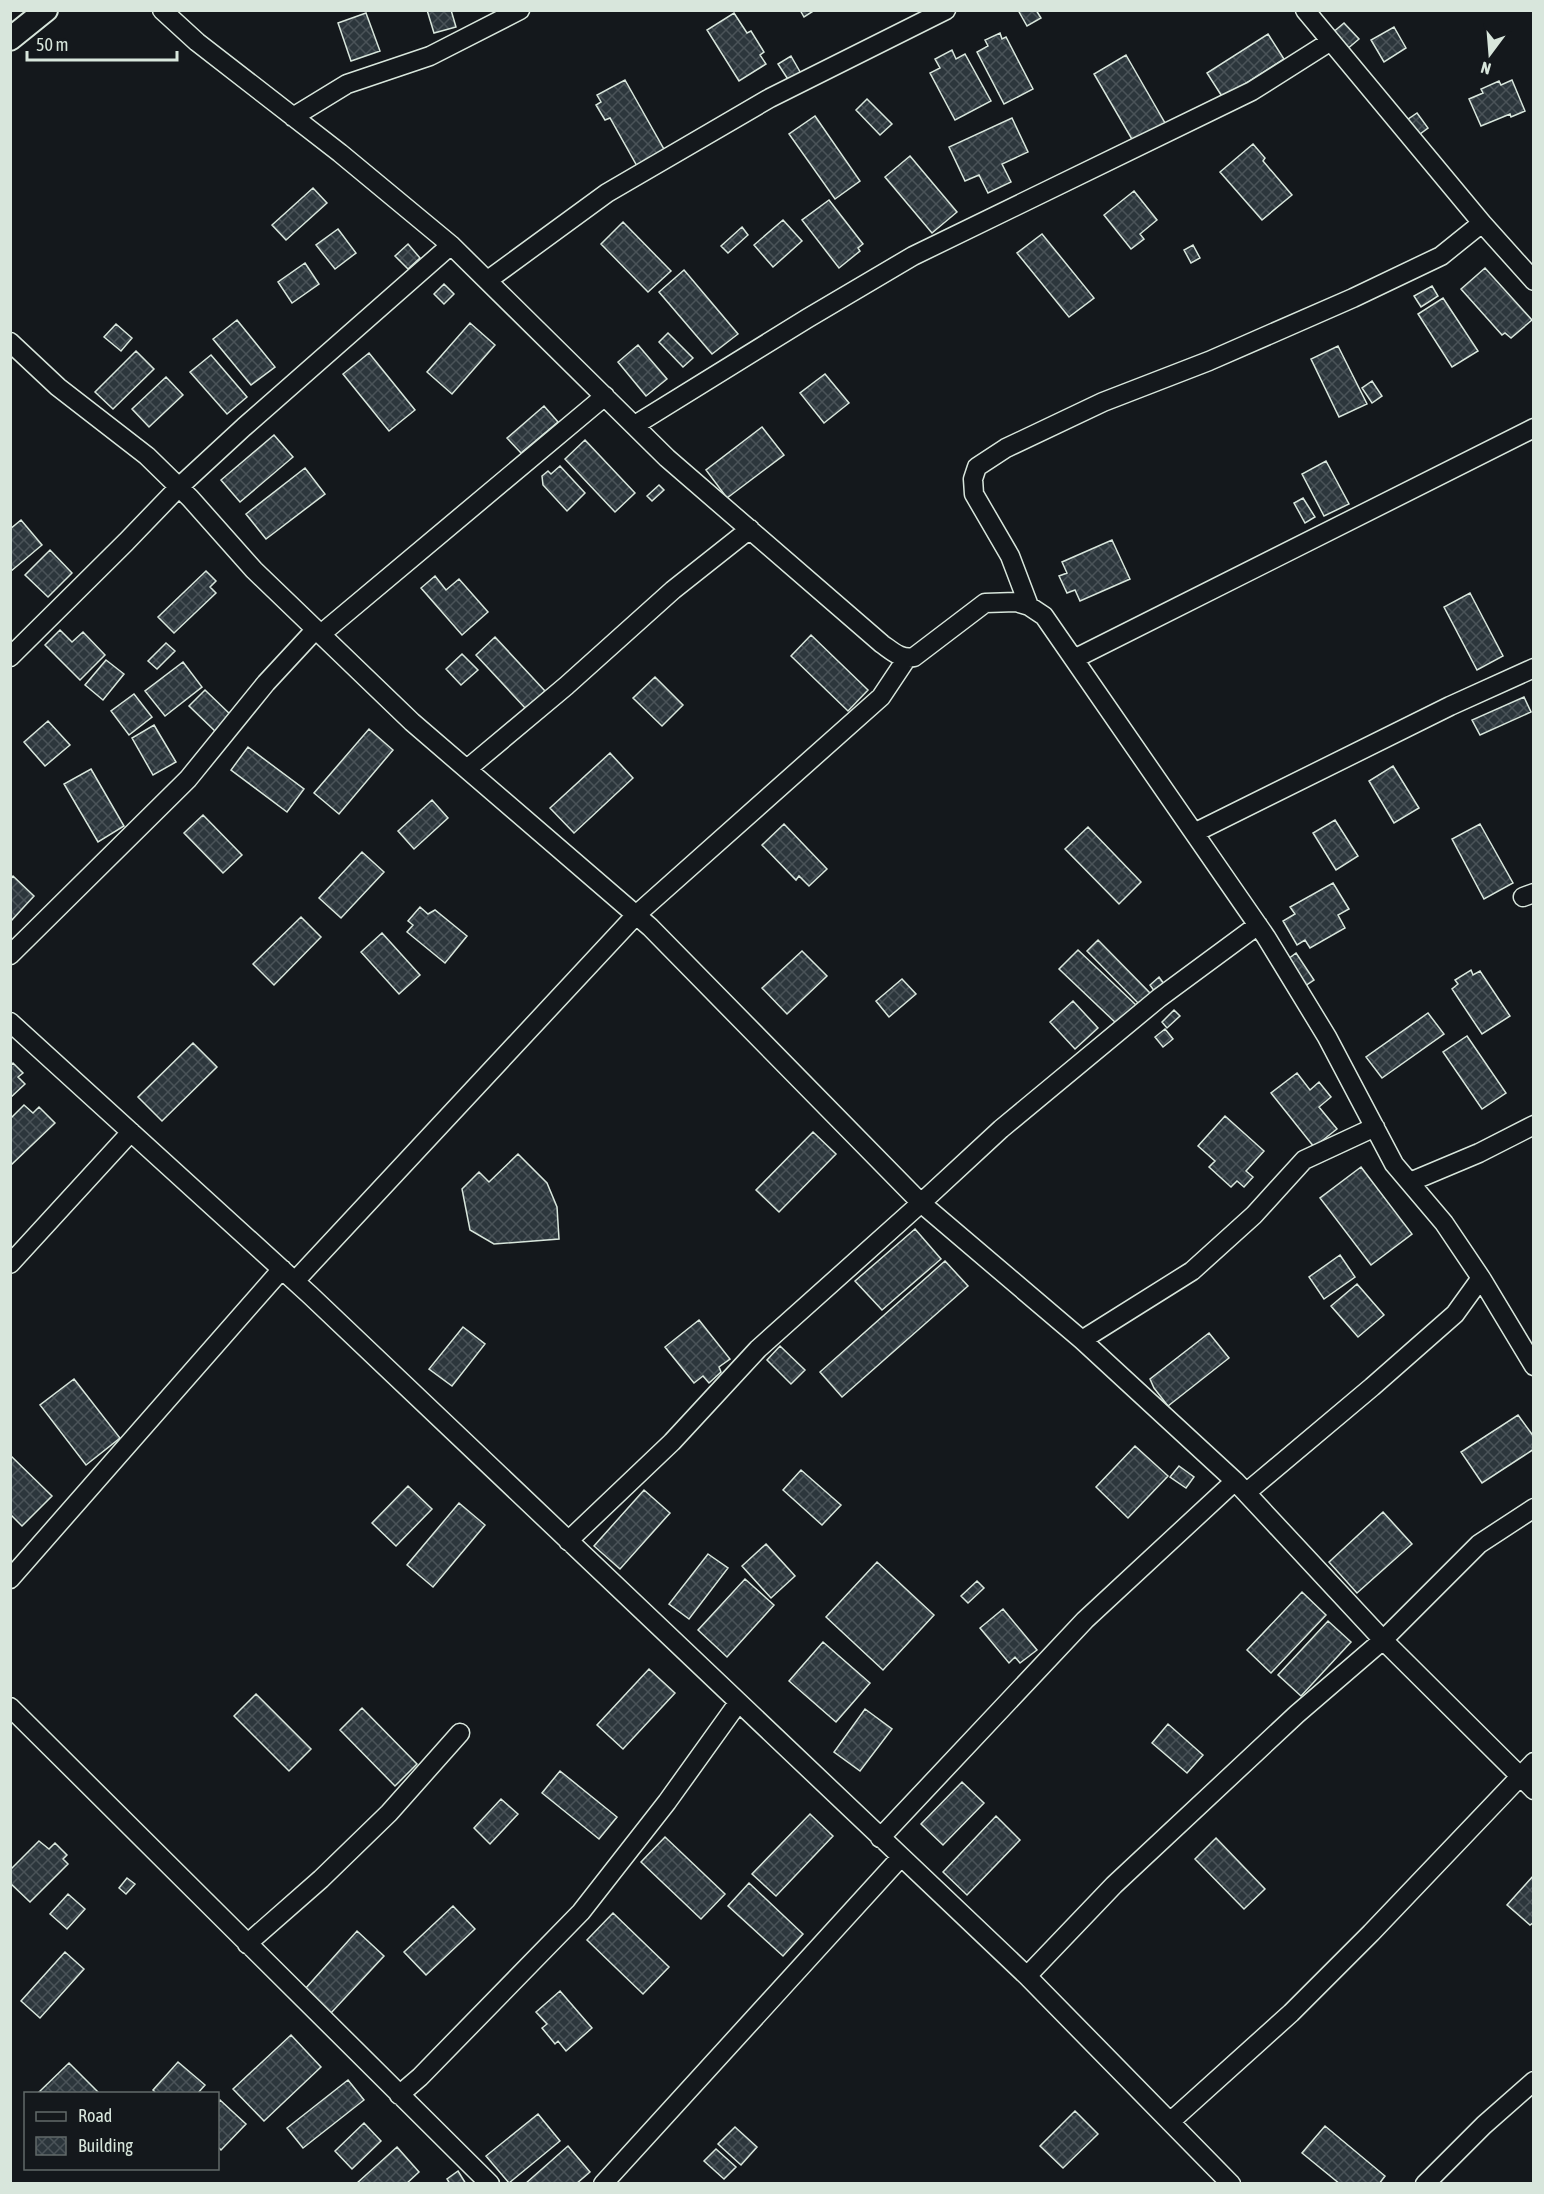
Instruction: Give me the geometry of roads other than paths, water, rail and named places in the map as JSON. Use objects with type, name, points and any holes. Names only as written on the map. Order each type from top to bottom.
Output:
[{"type":"street","points":[[10,39],[46,10]]},
{"type":"street","points":[[162,10],[197,42],[451,244],[667,458],[897,655],[907,658],[914,657],[985,603],[1016,602],[1029,606],[1044,616],[1258,925],[1328,1037],[1394,1164],[1444,1223],[1481,1278],[1533,1366]]},
{"type":"street","points":[[293,117],[347,84],[430,57],[520,10]]},
{"type":"street","points":[[488,280],[607,193],[770,98],[946,10]]},
{"type":"street","points":[[1305,10],[1533,281]]},
{"type":"street","points":[[634,425],[913,256],[1252,91],[1331,41]]},
{"type":"street","points":[[1029,606],[1010,556],[975,494],[973,479],[977,467],[1006,448],[1103,402],[1209,362],[1441,256],[1482,223]]},
{"type":"street","points":[[10,657],[179,487],[451,244]]},
{"type":"street","points":[[10,342],[58,387],[147,456],[179,487],[254,570],[412,722],[636,915],[787,1065],[921,1203],[1082,1340],[1241,1487],[1383,1640],[1533,1790]]},
{"type":"street","points":[[10,956],[188,779],[266,683],[318,632],[605,396]]},
{"type":"street","points":[[1074,659],[1533,428]]},
{"type":"street","points":[[467,769],[566,686],[673,590],[750,529]]},
{"type":"street","points":[[10,1579],[289,1275],[636,915],[881,697],[907,658]]},
{"type":"street","points":[[1194,833],[1450,706],[1533,668]]},
{"type":"street","points":[[568,1541],[672,1442],[758,1349],[1000,1129],[1150,1005],[1258,925]]},
{"type":"street","points":[[10,1022],[289,1275],[1027,1976],[1170,2122],[1220,2180]]},
{"type":"street","points":[[1410,1182],[1479,1153],[1533,1125]]},
{"type":"street","points":[[1082,1340],[1192,1272],[1254,1215],[1304,1160],[1375,1127]]},
{"type":"street","points":[[10,1264],[131,1132]]},
{"type":"street","points":[[880,1838],[1086,1620],[1241,1487],[1363,1395],[1455,1314],[1481,1278]]},
{"type":"street","points":[[1027,1976],[1114,1885],[1298,1714],[1383,1640],[1479,1544],[1533,1508]]},
{"type":"street","points":[[399,2095],[420,2077],[581,1912],[667,1802],[738,1703]]},
{"type":"street","points":[[10,1707],[490,2184]]},
{"type":"street","points":[[247,1944],[321,1879],[389,1813],[460,1733]]},
{"type":"street","points":[[1170,2122],[1291,2013],[1371,1933],[1533,1762]]},
{"type":"street","points":[[603,2184],[901,1857]]},
{"type":"street","points":[[1425,2184],[1484,2125],[1533,2081]]}]
